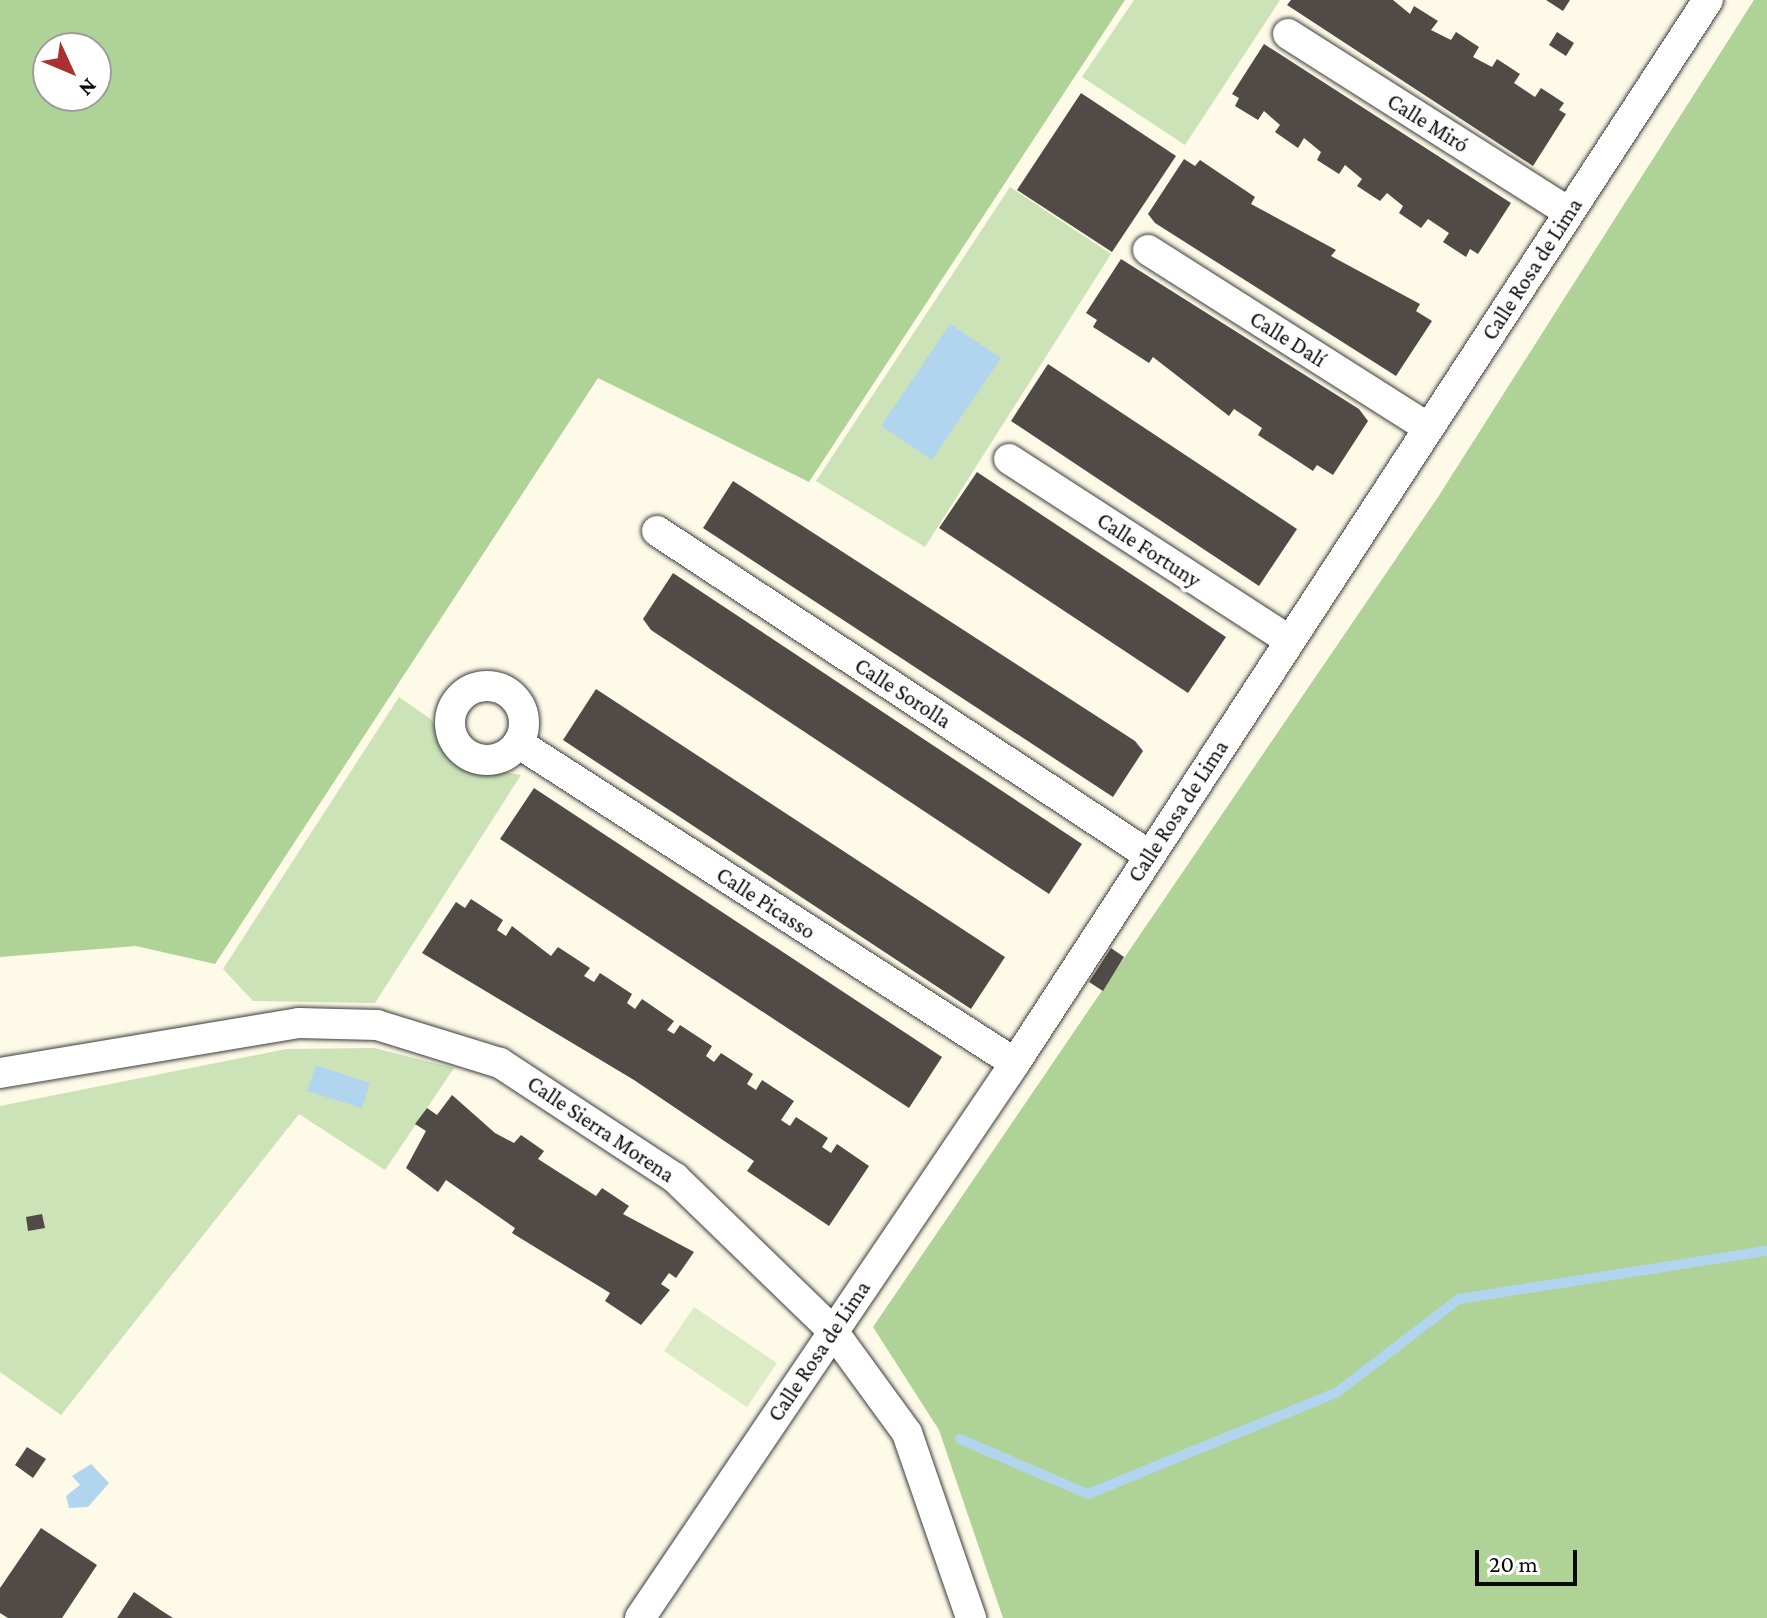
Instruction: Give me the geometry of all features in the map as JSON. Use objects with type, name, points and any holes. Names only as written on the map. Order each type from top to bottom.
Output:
[{"type":"street","name":"Calle Rosa de Lima","points":[[640,1618],[1015,1063],[1708,0]]},
{"type":"street","name":"Calle Miró","points":[[1288,34],[1568,212]]},
{"type":"street","name":"Calle Dalí","points":[[1148,250],[1428,428]]},
{"type":"street","name":"Calle Fortuny","points":[[1009,459],[1289,640]]},
{"type":"street","name":"Calle Sorolla","points":[[657,531],[1149,855]]},
{"type":"street","name":"Calle Picasso","points":[[518,743],[1015,1063]]},
{"type":"street","name":"Calle Sierra Morena","points":[[0,1073],[299,1023],[377,1025],[446,1041],[500,1063],[675,1178],[832,1330],[907,1433],[971,1618]]},
{"type":"green space","points":[[0,0],[1125,0],[809,482],[598,378],[215,964],[136,946],[0,957]]},
{"type":"green space","points":[[1134,0],[1280,0],[1185,145],[1082,77]]},
{"type":"green space","points":[[1754,0],[1767,0],[1767,1618],[1003,1618],[939,1430],[873,1327],[1438,497]]},
{"type":"green space","points":[[1010,187],[1111,254],[925,547],[816,481]]},
{"type":"green space","points":[[399,697],[432,720],[452,763],[521,775],[375,1003],[253,1001],[223,969]]},
{"type":"green space","points":[[374,1048],[454,1068],[385,1170],[299,1114],[61,1415],[0,1372],[0,1106],[286,1049]]},
{"type":"green space","points":[[694,1307],[777,1363],[747,1407],[664,1351]]},
{"type":"water","points":[[950,324],[1001,358],[932,460],[881,426]]},
{"type":"water","points":[[316,1065],[370,1083],[362,1108],[307,1091]]},
{"type":"water","points":[[91,1464],[109,1483],[88,1507],[69,1508],[66,1496],[80,1485],[72,1476]]},
{"type":"building","points":[[1291,0],[1393,0],[1410,14],[1414,6],[1438,21],[1431,30],[1451,40],[1456,32],[1479,47],[1473,57],[1492,67],[1497,59],[1520,74],[1514,83],[1535,97],[1541,88],[1564,103],[1559,110],[1566,114],[1533,166],[1287,5]]},
{"type":"building","points":[[1546,0],[1570,0],[1563,11]]},
{"type":"building","points":[[1557,32],[1574,43],[1566,56],[1549,45]]},
{"type":"building","points":[[1264,44],[1511,203],[1478,254],[1470,249],[1466,257],[1443,242],[1449,233],[1428,219],[1421,228],[1399,213],[1403,206],[1387,193],[1380,201],[1357,186],[1362,179],[1345,165],[1339,174],[1317,160],[1321,152],[1304,138],[1298,148],[1275,132],[1280,125],[1264,111],[1258,120],[1235,106],[1239,98],[1232,94]]},
{"type":"building","points":[[1081,93],[1176,156],[1112,252],[1017,190]]},
{"type":"building","points":[[1184,159],[1195,166],[1200,160],[1255,197],[1251,204],[1336,250],[1331,256],[1420,304],[1416,311],[1432,321],[1396,376],[1155,223],[1148,214]]},
{"type":"building","points":[[1121,259],[1359,409],[1368,421],[1333,475],[1317,465],[1313,471],[1258,435],[1262,428],[1234,409],[1229,416],[1153,357],[1149,363],[1093,327],[1097,320],[1086,313]]},
{"type":"building","points":[[1048,364],[1297,529],[1259,586],[1011,421]]},
{"type":"building","points":[[977,472],[1226,637],[1188,693],[939,528]]},
{"type":"building","points":[[733,481],[1135,741],[1143,751],[1113,797],[703,528]]},
{"type":"building","points":[[673,573],[1082,844],[1049,894],[651,630],[643,619]]},
{"type":"building","points":[[596,689],[1005,957],[971,1009],[563,740]]},
{"type":"building","points":[[534,788],[942,1057],[909,1108],[500,839]]},
{"type":"building","points":[[471,899],[503,920],[497,930],[506,936],[512,926],[551,956],[558,947],[590,968],[584,976],[594,982],[600,973],[632,994],[627,1003],[635,1009],[642,999],[674,1021],[667,1030],[674,1034],[680,1025],[712,1046],[706,1056],[714,1062],[721,1053],[753,1074],[747,1084],[756,1090],[762,1080],[794,1101],[781,1120],[790,1126],[796,1117],[828,1138],[822,1147],[831,1153],[837,1144],[869,1166],[829,1226],[747,1171],[754,1161],[634,1080],[422,953],[456,902],[465,908]]},
{"type":"building","points":[[1111,948],[1124,957],[1103,991],[1089,982]]},
{"type":"building","points":[[452,1095],[495,1133],[514,1143],[521,1135],[544,1151],[538,1159],[596,1196],[602,1188],[629,1206],[623,1214],[694,1252],[676,1278],[669,1273],[661,1284],[670,1290],[641,1325],[605,1301],[610,1293],[512,1233],[515,1228],[446,1180],[438,1192],[406,1168],[426,1131],[415,1124],[427,1108],[437,1115]]},
{"type":"building","points":[[42,1214],[45,1228],[28,1231],[26,1217]]},
{"type":"building","points":[[27,1447],[46,1459],[33,1478],[15,1465]]},
{"type":"building","points":[[41,1528],[97,1565],[62,1618],[8,1618],[0,1613],[0,1588]]},
{"type":"building","points":[[134,1592],[162,1611],[173,1618],[117,1618]]},
{"type":"waterway","points":[[960,1439],[1088,1494],[1336,1393],[1459,1299],[1767,1251]]}]
